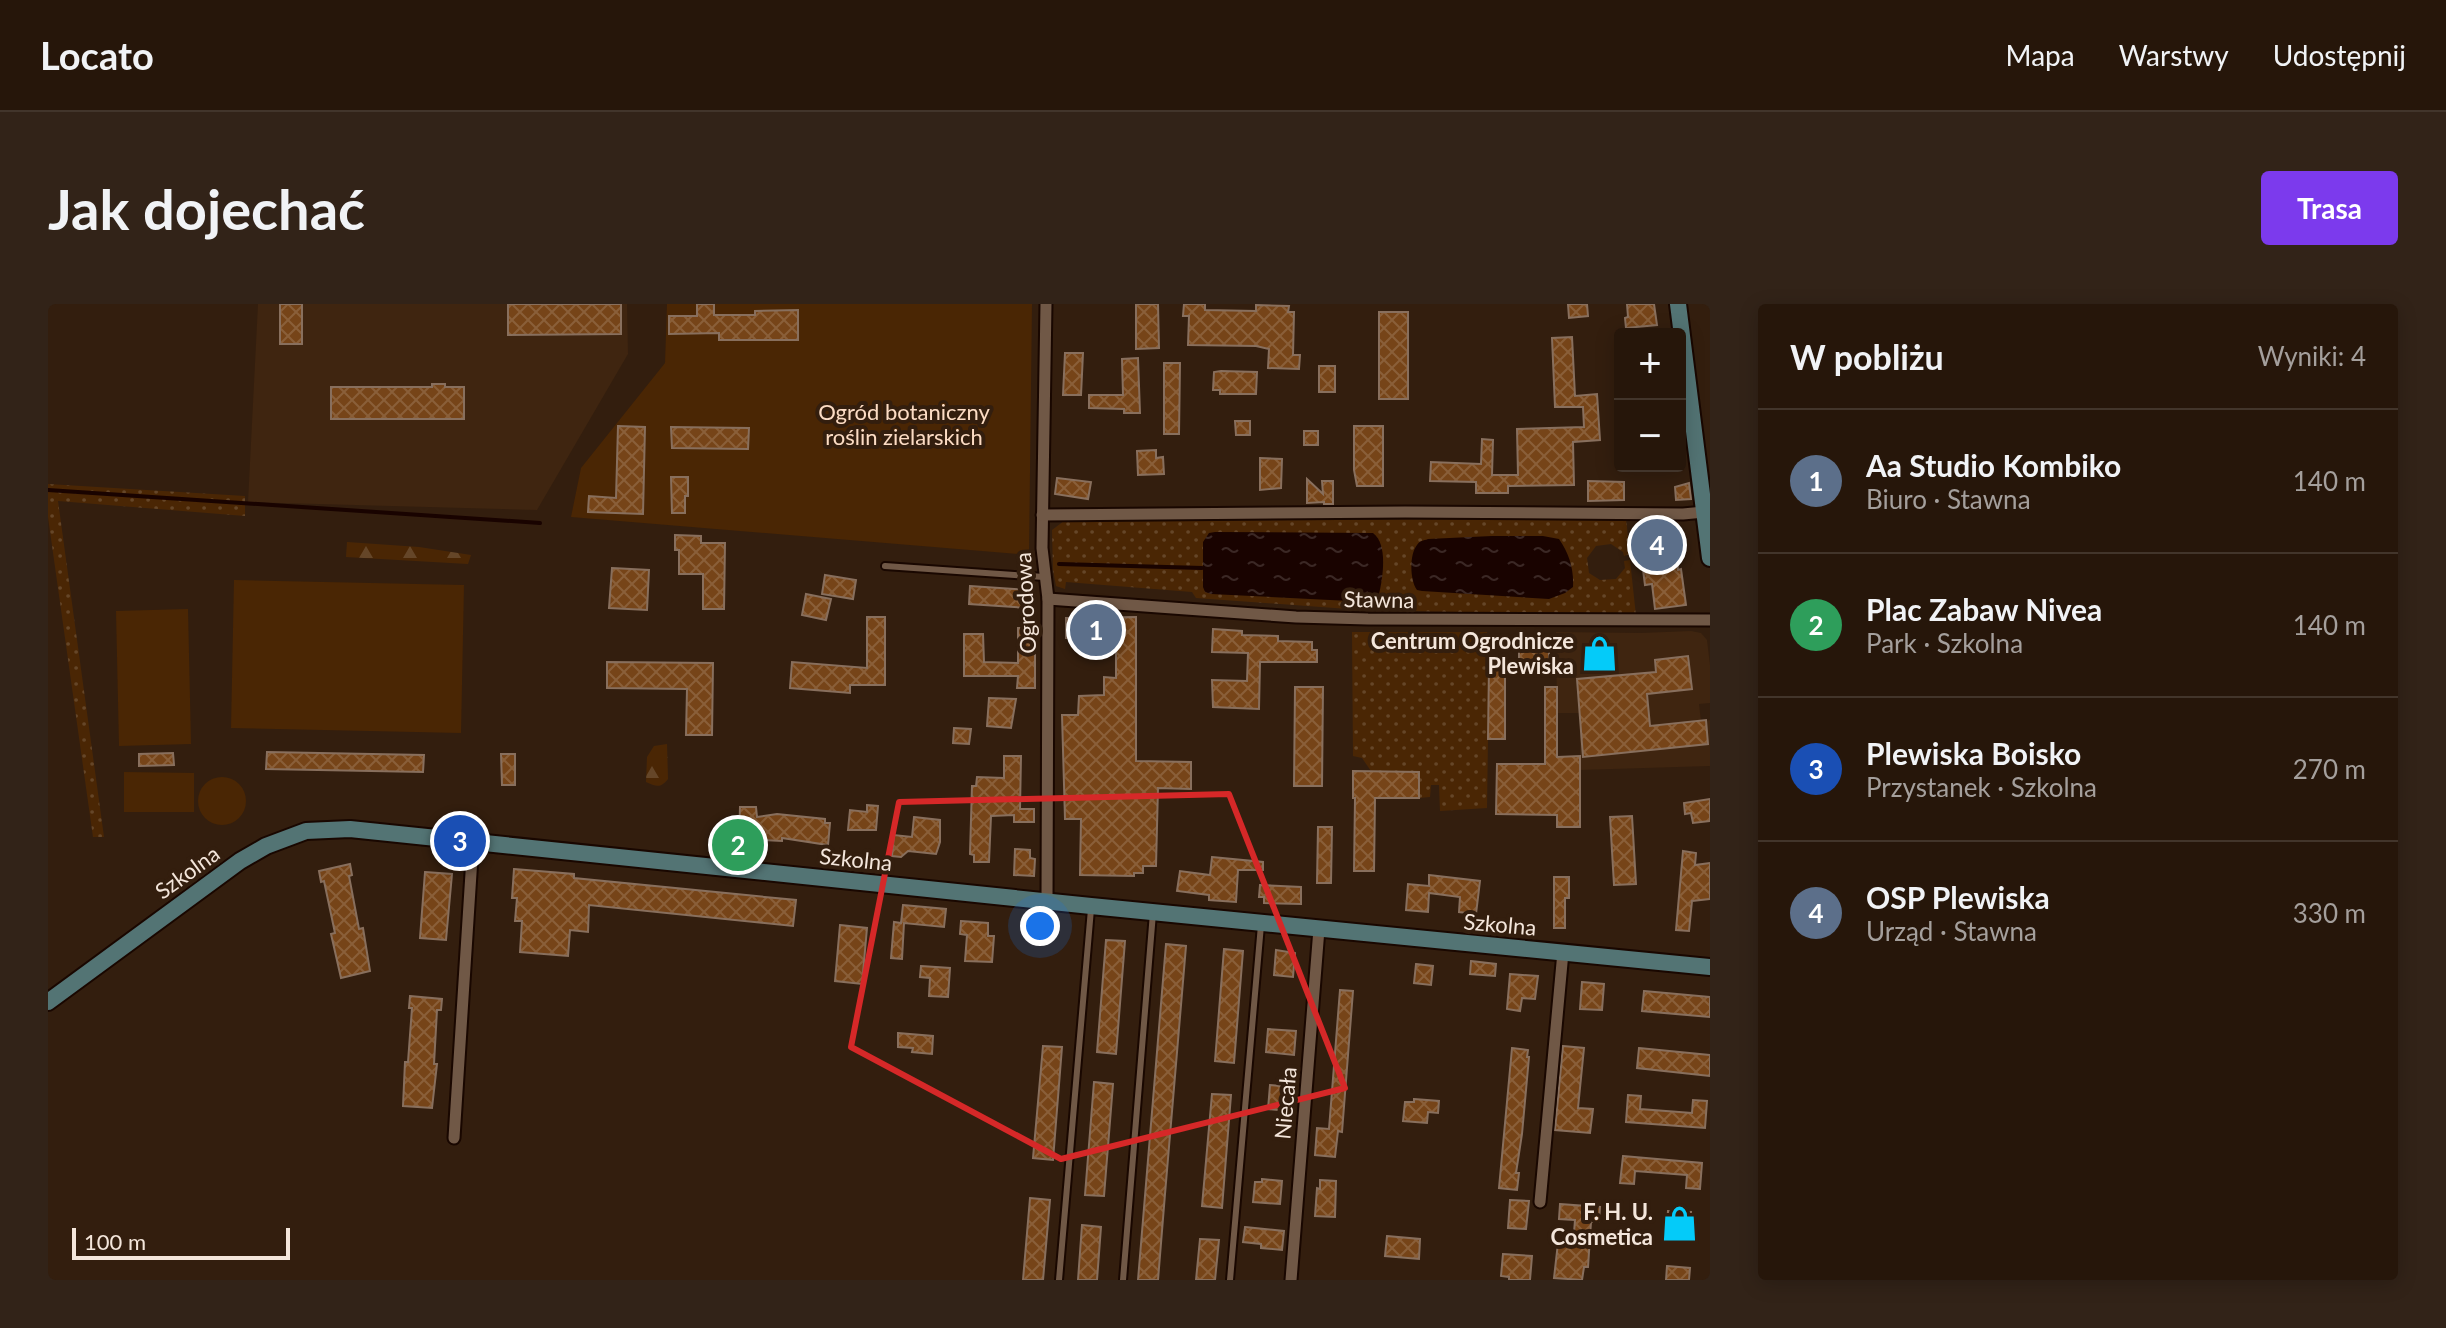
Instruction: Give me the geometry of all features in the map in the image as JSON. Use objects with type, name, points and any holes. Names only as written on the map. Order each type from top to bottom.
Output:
[{"type":"street","name":"Ogrodowa","points":[[1046,304],[1042,515],[1044,577],[1048,599],[1047,900]]},
{"type":"street","points":[[1678,304],[1700,442],[1710,558]]},
{"type":"street","points":[[1042,515],[1704,512]]},
{"type":"street","name":"Stawna","points":[[1048,599],[1380,620],[1710,620]]},
{"type":"street","name":"Szkolna","points":[[48,1002],[240,861],[306,831],[350,829],[1710,967]]},
{"type":"street","points":[[454,1138],[473,842]]},
{"type":"street","name":"Niecała","points":[[1291,1280],[1319,929]]},
{"type":"street","points":[[1540,1202],[1563,952]]},
{"type":"lane","points":[[885,566],[1044,577]]},
{"type":"lane","points":[[1059,1280],[1091,906]]},
{"type":"lane","points":[[1123,1280],[1153,911]]},
{"type":"lane","points":[[1230,1280],[1261,922]]},
{"type":"highlighted area","points":[[1229,794],[1345,1088],[1061,1159],[851,1047],[899,802]]},
{"type":"shaded area","points":[[258,304],[627,304],[628,354],[537,510],[248,502]]},
{"type":"shaded area","points":[[1556,632],[1701,633],[1707,640],[1710,703],[1699,704],[1701,721],[1710,720],[1710,766],[1580,770],[1580,713],[1557,713]]},
{"type":"green space","name":"Ogród botaniczny roślin zielarskich","points":[[667,304],[1032,304],[1029,555],[571,517],[581,468],[665,363]]},
{"type":"green space","points":[[48,484],[245,496],[245,516],[58,501],[104,837],[93,837],[48,517]]},
{"type":"green space","points":[[1626,519],[1630,554],[1624,556],[1611,544],[1596,546],[1587,558],[1589,573],[1600,580],[1616,579],[1625,568],[1624,561],[1630,560],[1636,616],[1362,610],[1196,598],[1192,592],[1066,582],[1065,589],[1056,586],[1053,570],[1052,530],[1064,521]]},
{"type":"green space","points":[[347,542],[419,547],[471,555],[468,564],[346,557]]},
{"type":"green space","points":[[234,580],[464,585],[461,733],[231,728]]},
{"type":"green space","points":[[188,609],[191,744],[119,746],[116,611]]},
{"type":"green space","points":[[1352,632],[1487,632],[1487,808],[1440,811],[1439,785],[1431,785],[1430,797],[1419,798],[1419,772],[1371,771],[1362,758],[1353,756]]},
{"type":"green space","points":[[667,744],[668,779],[658,786],[646,782],[647,757],[654,746]]},
{"type":"green space","points":[[124,772],[194,773],[194,812],[124,812]]},
{"type":"green space","points":[[222,777],[239,784],[246,801],[239,818],[222,825],[205,818],[198,801],[205,784]]},
{"type":"water","points":[[1209,533],[1373,533],[1383,553],[1379,594],[1376,600],[1370,602],[1205,592],[1203,542]]},
{"type":"water","points":[[1492,536],[1559,539],[1570,562],[1573,587],[1549,599],[1417,590],[1411,568],[1414,549],[1419,542]]},
{"type":"building","points":[[280,304],[302,304],[302,344],[280,344]]},
{"type":"building","points":[[508,304],[621,304],[621,334],[508,335]]},
{"type":"building","points":[[697,304],[714,304],[714,315],[755,315],[755,311],[798,310],[798,340],[719,340],[719,333],[669,334],[669,316],[697,316]]},
{"type":"building","points":[[1136,304],[1158,304],[1159,348],[1136,349]]},
{"type":"building","points":[[1184,304],[1205,304],[1205,310],[1256,311],[1256,305],[1289,306],[1288,312],[1294,312],[1293,355],[1300,355],[1299,369],[1268,368],[1269,349],[1256,346],[1188,345],[1189,316],[1183,316]]},
{"type":"building","points":[[1568,304],[1587,304],[1588,316],[1569,318]]},
{"type":"building","points":[[1627,304],[1654,304],[1657,325],[1626,328],[1625,318],[1628,317]]},
{"type":"building","points":[[1379,312],[1408,312],[1408,399],[1379,399]]},
{"type":"building","points":[[1572,337],[1575,396],[1597,394],[1600,440],[1573,442],[1574,485],[1508,486],[1508,493],[1476,493],[1476,482],[1430,481],[1431,462],[1481,464],[1482,439],[1493,440],[1492,475],[1518,475],[1517,429],[1584,427],[1583,407],[1555,407],[1552,338]]},
{"type":"building","points":[[1065,353],[1083,353],[1081,395],[1063,395]]},
{"type":"building","points":[[1138,358],[1140,413],[1124,413],[1124,409],[1089,408],[1089,395],[1123,395],[1122,359]]},
{"type":"building","points":[[1164,363],[1180,363],[1179,434],[1164,434]]},
{"type":"building","points":[[1319,366],[1335,366],[1335,392],[1319,392]]},
{"type":"building","points":[[1214,372],[1257,372],[1256,394],[1220,394],[1220,390],[1213,390]]},
{"type":"building","points":[[432,384],[464,387],[464,419],[331,419],[331,387],[432,387]]},
{"type":"building","points":[[1235,421],[1250,421],[1250,435],[1236,435]]},
{"type":"building","points":[[618,426],[645,427],[643,514],[588,512],[589,496],[616,498]]},
{"type":"building","points":[[1354,426],[1383,426],[1383,486],[1357,486]]},
{"type":"building","points":[[671,427],[749,428],[748,449],[672,448]]},
{"type":"building","points":[[1304,431],[1318,431],[1318,445],[1304,445]]},
{"type":"building","points":[[1156,450],[1156,458],[1163,457],[1164,474],[1138,475],[1137,451]]},
{"type":"building","points":[[1260,458],[1282,459],[1281,488],[1260,490]]},
{"type":"building","points":[[671,477],[688,477],[685,513],[672,513]]},
{"type":"building","points":[[1057,478],[1091,482],[1088,499],[1055,494]]},
{"type":"building","points":[[1307,479],[1323,494],[1322,481],[1333,481],[1333,504],[1307,503]]},
{"type":"building","points":[[1588,481],[1624,482],[1624,500],[1588,501]]},
{"type":"building","points":[[1689,483],[1691,499],[1676,500],[1675,487]]},
{"type":"building","points":[[1673,527],[1686,605],[1655,609],[1652,584],[1645,585],[1638,531]]},
{"type":"building","points":[[675,535],[701,536],[701,543],[725,543],[724,609],[703,609],[703,574],[679,574],[679,550],[675,550]]},
{"type":"building","points":[[612,568],[649,570],[647,610],[609,608]]},
{"type":"building","points":[[825,575],[856,580],[853,599],[822,594]]},
{"type":"building","points":[[970,586],[1029,590],[1028,608],[969,604]]},
{"type":"building","points":[[806,594],[831,599],[826,620],[802,615]]},
{"type":"building","points":[[867,617],[885,617],[885,685],[850,685],[850,693],[790,688],[792,662],[867,668]]},
{"type":"building","points":[[1136,617],[1136,761],[1191,762],[1191,789],[1158,788],[1156,866],[1143,866],[1143,873],[1134,873],[1134,876],[1080,875],[1081,819],[1065,819],[1062,715],[1078,715],[1079,696],[1104,695],[1104,677],[1116,678],[1116,638],[1066,638],[1066,618]]},
{"type":"building","points":[[1018,628],[1035,628],[1035,688],[1017,688],[1018,676],[964,676],[964,634],[983,634],[984,662],[1018,663]]},
{"type":"building","points":[[1213,629],[1242,631],[1242,635],[1278,636],[1278,641],[1312,642],[1312,650],[1317,650],[1317,662],[1260,662],[1259,709],[1213,707],[1212,680],[1247,681],[1248,653],[1212,652]]},
{"type":"building","points":[[1549,642],[1549,666],[1519,667],[1519,643]]},
{"type":"building","points":[[1688,656],[1692,689],[1647,694],[1650,726],[1706,720],[1708,744],[1583,757],[1577,679],[1656,672],[1655,660]]},
{"type":"building","points":[[607,662],[713,663],[712,735],[686,735],[687,689],[607,688]]},
{"type":"building","points":[[1489,666],[1505,666],[1505,739],[1488,739]]},
{"type":"building","points":[[1295,687],[1323,687],[1322,786],[1294,786]]},
{"type":"building","points":[[1545,687],[1557,687],[1557,757],[1580,756],[1580,827],[1557,827],[1557,815],[1496,814],[1497,764],[1545,764]]},
{"type":"building","points":[[989,698],[1016,699],[1011,728],[987,726]]},
{"type":"building","points":[[954,728],[971,729],[969,744],[953,743]]},
{"type":"building","points":[[267,752],[424,755],[423,772],[266,769]]},
{"type":"building","points":[[173,753],[174,765],[139,766],[139,754]]},
{"type":"building","points":[[501,754],[515,754],[515,785],[502,785]]},
{"type":"building","points":[[1004,756],[1021,756],[1020,809],[1034,809],[1034,822],[1014,822],[1014,815],[991,816],[989,862],[974,862],[974,855],[970,854],[972,786],[976,786],[977,777],[1004,778]]},
{"type":"building","points":[[1353,771],[1419,772],[1419,798],[1375,798],[1374,871],[1354,871]]},
{"type":"building","points":[[1710,799],[1710,821],[1693,823],[1691,813],[1685,814],[1684,803]]},
{"type":"building","points":[[867,805],[878,806],[876,830],[848,830],[850,810],[867,812]]},
{"type":"building","points":[[740,807],[756,807],[757,817],[777,814],[825,819],[825,823],[830,823],[828,845],[782,838],[782,841],[739,839]]},
{"type":"building","points":[[1632,816],[1636,884],[1614,885],[1610,817]]},
{"type":"building","points":[[914,817],[940,820],[940,842],[936,854],[908,851],[901,857],[892,856],[894,835],[912,837]]},
{"type":"building","points":[[1318,827],[1332,827],[1331,883],[1317,883]]},
{"type":"building","points":[[1015,849],[1030,850],[1030,858],[1035,859],[1034,876],[1014,875]]},
{"type":"building","points":[[1683,851],[1696,853],[1695,865],[1710,863],[1710,899],[1692,901],[1689,931],[1676,930]]},
{"type":"building","points":[[1212,857],[1263,862],[1263,870],[1238,870],[1236,902],[1209,900],[1209,895],[1177,891],[1180,871],[1210,875]]},
{"type":"building","points":[[350,864],[352,875],[349,876],[359,929],[363,928],[370,971],[341,978],[331,934],[335,933],[319,871]]},
{"type":"building","points":[[514,869],[796,900],[793,926],[589,905],[588,932],[570,930],[568,956],[520,952],[522,921],[515,921],[517,898],[512,898]]},
{"type":"building","points":[[425,872],[452,874],[446,940],[420,938]]},
{"type":"building","points":[[1429,875],[1480,881],[1476,914],[1459,912],[1460,897],[1429,893],[1428,912],[1406,910],[1408,884],[1429,886]]},
{"type":"building","points":[[1554,877],[1569,877],[1565,928],[1554,928]]},
{"type":"building","points":[[1260,885],[1301,887],[1301,904],[1264,903],[1264,897],[1259,897]]},
{"type":"building","points":[[903,905],[946,909],[944,927],[904,923],[902,959],[891,958],[894,922],[901,923]]},
{"type":"building","points":[[961,921],[988,923],[988,936],[994,936],[992,962],[965,961],[967,935],[960,934]]},
{"type":"building","points":[[840,925],[867,928],[862,984],[835,981]]},
{"type":"building","points":[[1106,940],[1125,941],[1116,1054],[1097,1052]]},
{"type":"building","points":[[1166,944],[1186,946],[1158,1280],[1138,1280]]},
{"type":"building","points":[[1224,949],[1243,951],[1234,1063],[1215,1061]]},
{"type":"building","points":[[1276,950],[1295,953],[1293,977],[1274,975]]},
{"type":"building","points":[[1471,961],[1496,964],[1495,976],[1470,974]]},
{"type":"building","points":[[1416,964],[1433,966],[1431,985],[1414,983]]},
{"type":"building","points":[[921,966],[950,968],[948,997],[929,996],[930,978],[920,977]]},
{"type":"building","points":[[1510,974],[1538,976],[1535,999],[1522,998],[1520,1011],[1507,1009]]},
{"type":"building","points":[[1582,982],[1604,984],[1602,1010],[1580,1009]]},
{"type":"building","points":[[1340,990],[1353,991],[1342,1132],[1338,1131],[1335,1157],[1315,1155],[1317,1128],[1329,1129]]},
{"type":"building","points":[[1644,991],[1710,997],[1710,1017],[1642,1011]]},
{"type":"building","points":[[410,996],[442,999],[441,1010],[437,1010],[434,1064],[437,1064],[432,1108],[403,1106],[412,1008],[409,1008]]},
{"type":"building","points":[[1268,1029],[1296,1031],[1294,1055],[1266,1052]]},
{"type":"building","points":[[898,1033],[933,1036],[932,1054],[898,1047]]},
{"type":"building","points":[[1043,1046],[1062,1047],[1053,1160],[1033,1158]]},
{"type":"building","points":[[1563,1046],[1584,1048],[1578,1108],[1593,1109],[1590,1133],[1555,1130]]},
{"type":"building","points":[[1512,1048],[1528,1050],[1529,1057],[1516,1173],[1519,1173],[1517,1190],[1499,1188]]},
{"type":"building","points":[[1639,1048],[1710,1055],[1710,1076],[1637,1068]]},
{"type":"building","points":[[1094,1082],[1113,1084],[1104,1196],[1085,1195]]},
{"type":"building","points":[[1270,1085],[1291,1087],[1289,1111],[1268,1109]]},
{"type":"building","points":[[1212,1094],[1231,1095],[1222,1208],[1202,1206]]},
{"type":"building","points":[[1628,1095],[1641,1096],[1640,1109],[1692,1113],[1693,1100],[1707,1101],[1705,1128],[1626,1122]]},
{"type":"building","points":[[1414,1099],[1439,1101],[1438,1113],[1428,1112],[1427,1123],[1403,1121],[1405,1102],[1414,1102]]},
{"type":"building","points":[[1623,1156],[1702,1163],[1700,1189],[1686,1188],[1687,1175],[1635,1171],[1634,1184],[1620,1183]]},
{"type":"building","points":[[1262,1179],[1282,1181],[1280,1204],[1253,1202],[1255,1182],[1262,1182]]},
{"type":"building","points":[[1320,1180],[1336,1181],[1335,1217],[1315,1216]]},
{"type":"building","points":[[1030,1198],[1050,1200],[1043,1280],[1023,1280]]},
{"type":"building","points":[[1510,1200],[1529,1201],[1526,1229],[1508,1228]]},
{"type":"building","points":[[1560,1204],[1600,1207],[1599,1222],[1591,1222],[1588,1267],[1584,1267],[1582,1280],[1554,1278],[1558,1243],[1573,1245],[1575,1220],[1559,1219]]},
{"type":"building","points":[[1668,1211],[1691,1212],[1689,1237],[1666,1236]]},
{"type":"building","points":[[1082,1225],[1101,1227],[1097,1280],[1078,1280]]},
{"type":"building","points":[[1245,1227],[1284,1231],[1282,1250],[1243,1242]]},
{"type":"building","points":[[1387,1236],[1420,1239],[1419,1259],[1385,1256]]},
{"type":"building","points":[[1200,1239],[1219,1240],[1215,1280],[1196,1280]]},
{"type":"building","points":[[1503,1254],[1532,1256],[1530,1280],[1509,1280],[1509,1277],[1501,1276]]},
{"type":"building","points":[[1667,1266],[1690,1268],[1689,1280],[1666,1280]]},
{"type":"waterway","points":[[48,490],[540,523]]},
{"type":"waterway","points":[[1059,564],[1202,568]]},
{"type":"place","name":"OSP Plewiska","points":[[1657,545]]},
{"type":"place","name":"Aa Studio Kombiko","points":[[1096,630]]},
{"type":"place","name":"Centrum Ogrodnicze Plewiska","points":[[1600,653]]},
{"type":"place","name":"Plewiska Boisko","points":[[460,841]]},
{"type":"place","name":"Plac Zabaw Nivea","points":[[738,845]]},
{"type":"place","name":"F. H. U. Cosmetica","points":[[1679,1224]]}]
